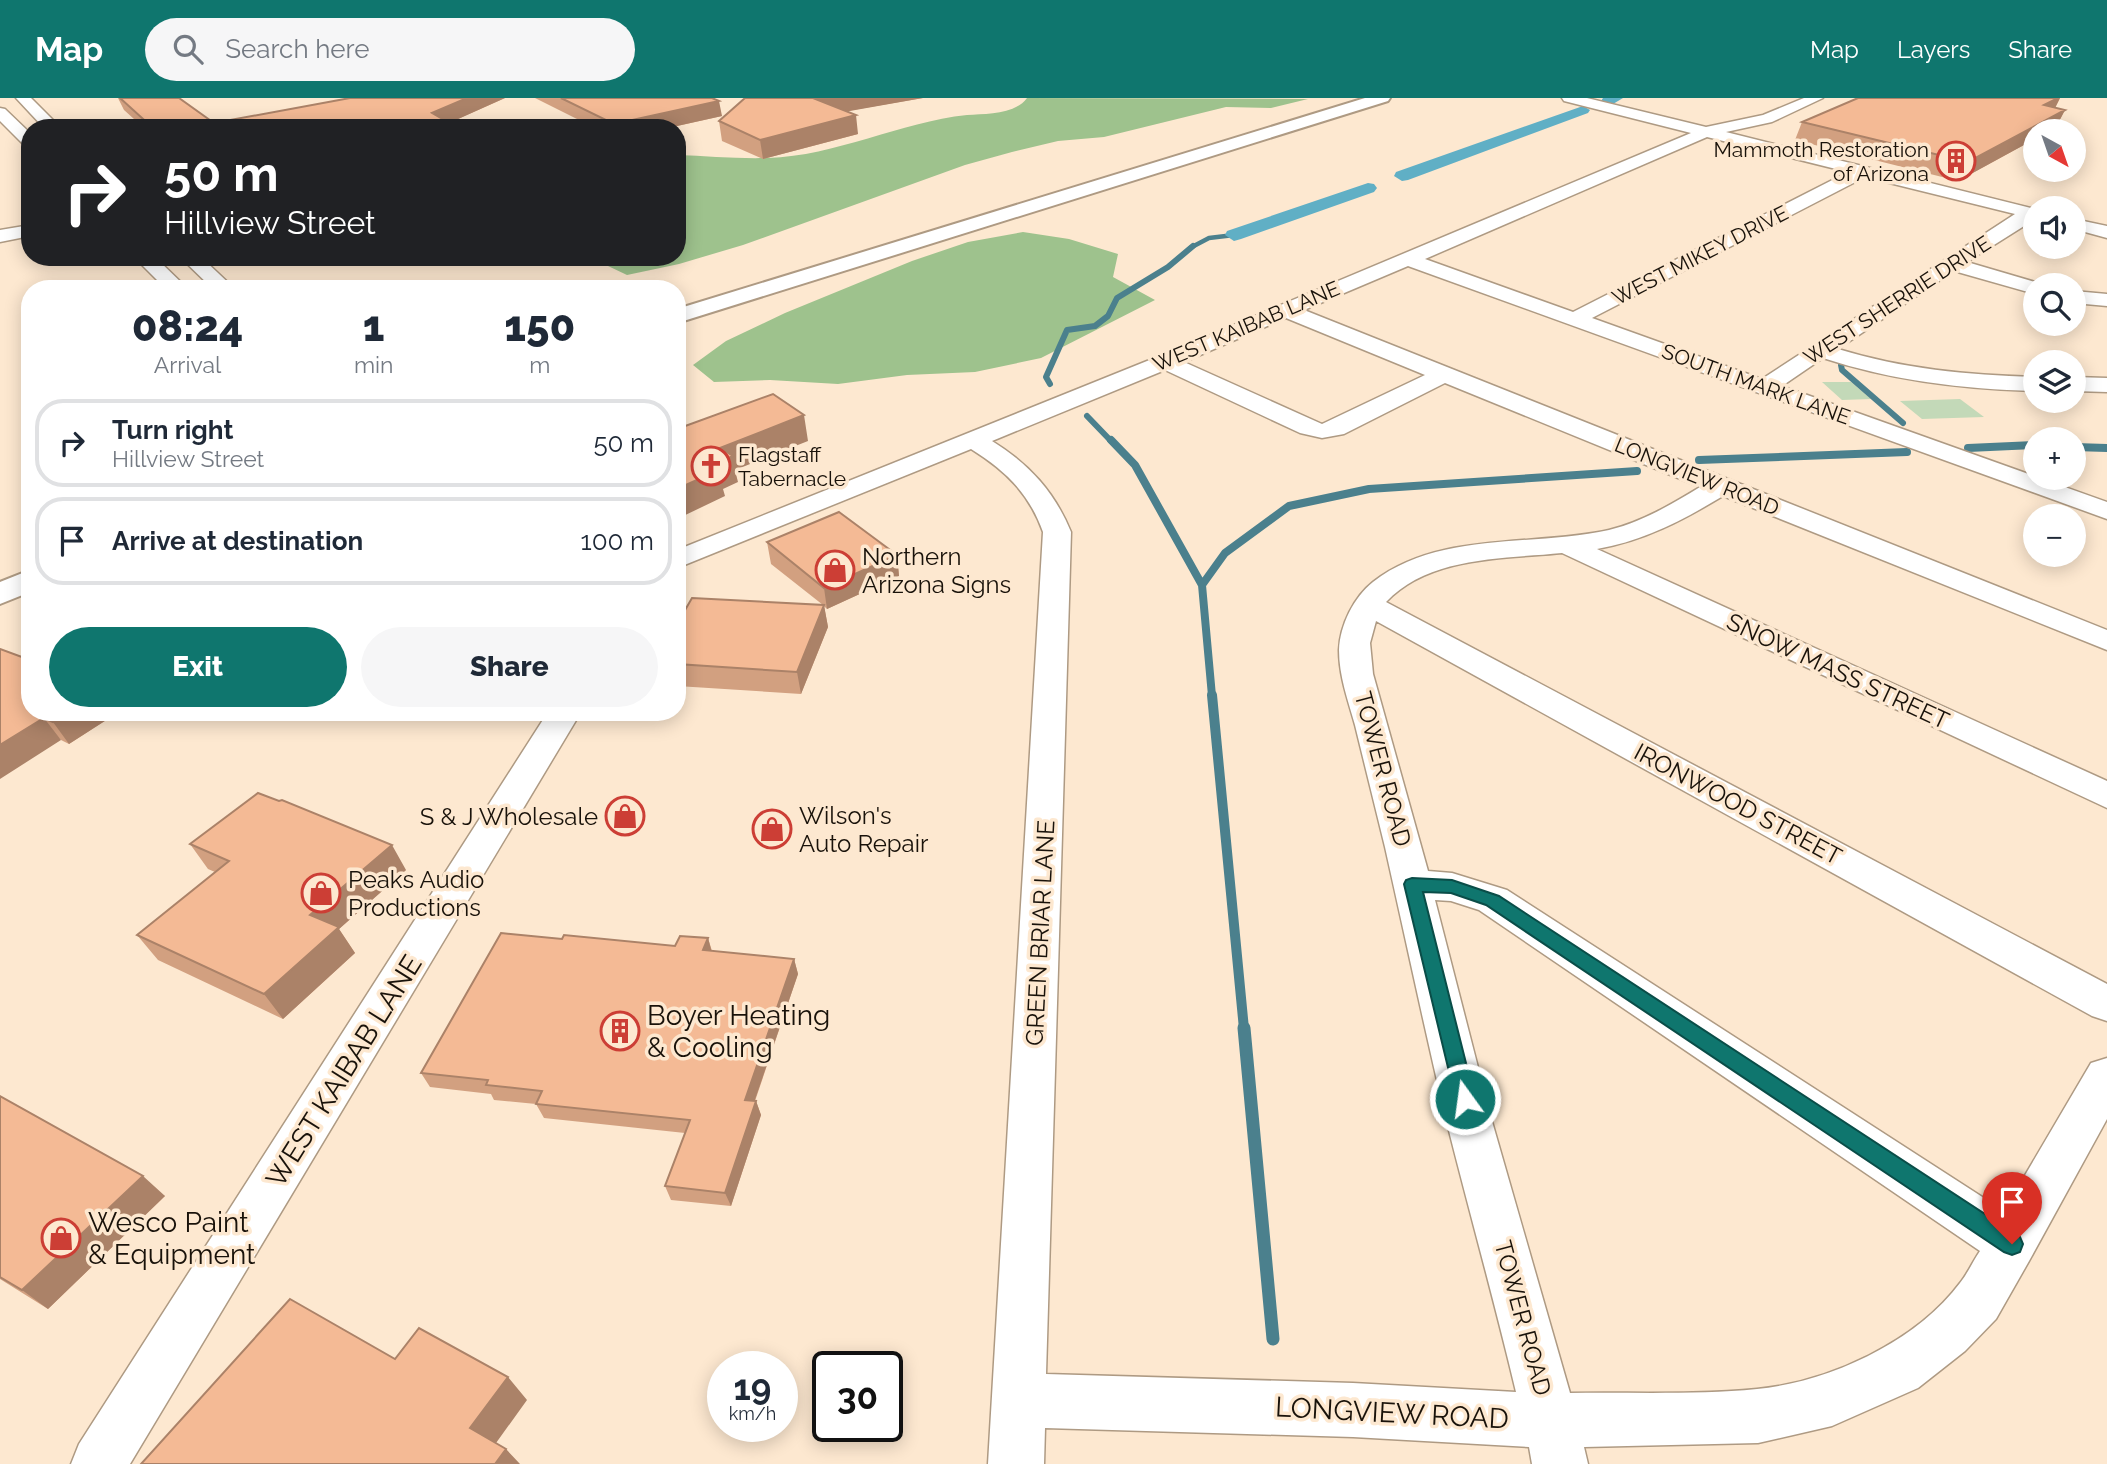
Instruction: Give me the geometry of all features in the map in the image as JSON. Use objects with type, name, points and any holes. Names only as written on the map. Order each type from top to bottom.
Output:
[{"type":"main road","points":[[686,313],[1382,98]]},
{"type":"main road","points":[[0,594],[21,584]]},
{"type":"street","points":[[1569,98],[2023,211]]},
{"type":"street","name":"WEST KAIBAB LANE","points":[[686,556],[1165,362],[1706,132],[1767,119],[1816,98]]},
{"type":"street","points":[[0,104],[28,99],[45,119]]},
{"type":"street","points":[[0,112],[21,133]]},
{"type":"street","name":"WEST MIKEY DRIVE","points":[[1575,319],[1863,171]]},
{"type":"street","name":"WEST SHERRIE DRIVE","points":[[1765,387],[2023,219]]},
{"type":"street","points":[[2086,226],[2107,232]]},
{"type":"street","points":[[0,236],[21,232]]},
{"type":"street","name":"SOUTH MARK LANE","points":[[1405,258],[2107,511]]},
{"type":"street","points":[[1951,264],[2023,285]]},
{"type":"street","points":[[153,266],[167,280]]},
{"type":"street","points":[[199,266],[215,280]]},
{"type":"street","points":[[2086,298],[2107,300]]},
{"type":"street","name":"LONGVIEW ROAD","points":[[1287,311],[2107,640]]},
{"type":"street","points":[[1821,350],[1900,374],[1941,380],[2023,383]]},
{"type":"street","points":[[1165,362],[1309,428],[1321,430],[1335,429],[1444,374]]},
{"type":"street","points":[[2086,384],[2107,385]]},
{"type":"street","name":"GREEN BRIAR LANE","points":[[972,439],[1025,476],[1050,510],[1056,532],[1016,1464]]},
{"type":"street","name":"TOWER ROAD","points":[[1555,1443],[1478,1153],[1356,666],[1355,642],[1360,622],[1369,605],[1384,588],[1410,572],[1465,556],[1569,546],[1609,539],[1655,524],[1720,486]]},
{"type":"street","name":"SNOW MASS STREET","points":[[1569,546],[2107,796]]},
{"type":"street","name":"IRONWOOD STREET","points":[[1369,605],[2107,1004]]},
{"type":"street","name":"WEST KAIBAB LANE","points":[[99,1464],[559,721]]},
{"type":"street","points":[[1412,884],[1452,887],[1493,900],[2012,1244]]},
{"type":"street","name":"LONGVIEW ROAD","points":[[1018,1400],[1353,1410],[1555,1443],[1758,1416],[1832,1399],[1899,1369],[1947,1333],[1978,1301],[2107,1077]]},
{"type":"green space","points":[[1027,98],[1308,99],[1271,108],[1226,107],[1104,137],[1058,141],[1012,152],[965,165],[743,245],[686,262],[686,155],[757,158],[793,156],[917,124],[1008,110]]},
{"type":"green space","points":[[1023,232],[1069,239],[1118,254],[1113,277],[1155,300],[1041,358],[975,372],[907,375],[838,384],[770,380],[714,382],[693,365],[726,341],[785,313],[912,261],[968,242]]},
{"type":"green space","points":[[608,266],[670,266],[627,275]]},
{"type":"green space","points":[[1822,382],[1851,382],[1871,399],[1842,400]]},
{"type":"green space","points":[[1960,399],[1984,417],[1922,419],[1900,401]]},
{"type":"building","points":[[120,98],[179,98],[208,119],[143,119]]},
{"type":"building","points":[[350,98],[467,98],[432,113],[442,119],[236,119]]},
{"type":"building","points":[[561,98],[712,98],[719,101],[637,119],[604,119]]},
{"type":"building","points":[[745,98],[813,98],[856,115],[760,140],[719,121]]},
{"type":"building","points":[[1858,98],[2058,98],[2044,105],[2065,110],[2048,119],[2023,119],[2023,133],[1968,162],[1802,122]]},
{"type":"building","points":[[773,394],[804,415],[720,448],[733,456],[712,465],[719,470],[686,485],[686,426]]},
{"type":"building","points":[[839,512],[897,555],[824,588],[767,542]]},
{"type":"building","points":[[692,598],[824,605],[797,672],[686,665],[686,608]]},
{"type":"building","points":[[0,649],[21,657],[21,721],[39,721],[0,745]]},
{"type":"building","points":[[258,793],[282,800],[392,845],[310,915],[339,927],[264,994],[137,935],[229,861],[190,844]]},
{"type":"building","name":"Boyer Heating & Cooling","points":[[501,933],[562,939],[564,935],[675,946],[680,936],[708,938],[703,950],[794,959],[745,1100],[756,1101],[725,1193],[665,1186],[690,1120],[536,1104],[542,1091],[486,1085],[488,1080],[421,1073]]},
{"type":"building","name":"Wesco Paint & Equipment","points":[[0,1096],[143,1176],[22,1290],[0,1277]]},
{"type":"building","points":[[290,1299],[395,1359],[419,1328],[508,1377],[470,1428],[506,1449],[495,1464],[141,1464]]},
{"type":"waterway","points":[[1608,101],[1616,98]]},
{"type":"waterway","points":[[1402,176],[1583,110]]},
{"type":"waterway","points":[[1234,235],[1368,188]]},
{"type":"waterway","points":[[1192,247],[1209,238],[1234,235]]},
{"type":"waterway","points":[[1050,384],[1046,377],[1067,330],[1095,326],[1108,316],[1117,298],[1168,267],[1192,247]]},
{"type":"waterway","points":[[1841,365],[1842,370],[1903,423]]},
{"type":"waterway","points":[[1087,416],[1112,442]]},
{"type":"waterway","points":[[1111,440],[1135,465],[1202,585]]},
{"type":"waterway","points":[[1968,448],[2023,446]]},
{"type":"waterway","points":[[2086,447],[2107,448]]},
{"type":"waterway","points":[[1699,460],[1907,452]]},
{"type":"waterway","points":[[1202,585],[1225,553],[1289,506],[1369,489],[1637,471]]},
{"type":"waterway","points":[[1202,585],[1212,696]]},
{"type":"waterway","points":[[1212,695],[1244,1029]]},
{"type":"waterway","points":[[1244,1028],[1273,1339]]},
{"type":"place","name":"Mammoth Restoration of Arizona","points":[[1956,161]]},
{"type":"place","name":"Flagstaff Tabernacle","points":[[711,466]]},
{"type":"place","name":"Northern Arizona Signs","points":[[835,570]]},
{"type":"place","name":"S & J Wholesale","points":[[625,816]]},
{"type":"place","name":"Wilson's Auto Repair","points":[[772,829]]},
{"type":"place","name":"Peaks Audio Productions","points":[[321,893]]},
{"type":"place","name":"Boyer Heating & Cooling","points":[[620,1031]]},
{"type":"place","name":"Wesco Paint & Equipment","points":[[61,1238]]},
{"type":"route","points":[[1465,1099],[1412,884],[1452,887],[1493,900],[2012,1244]]}]
